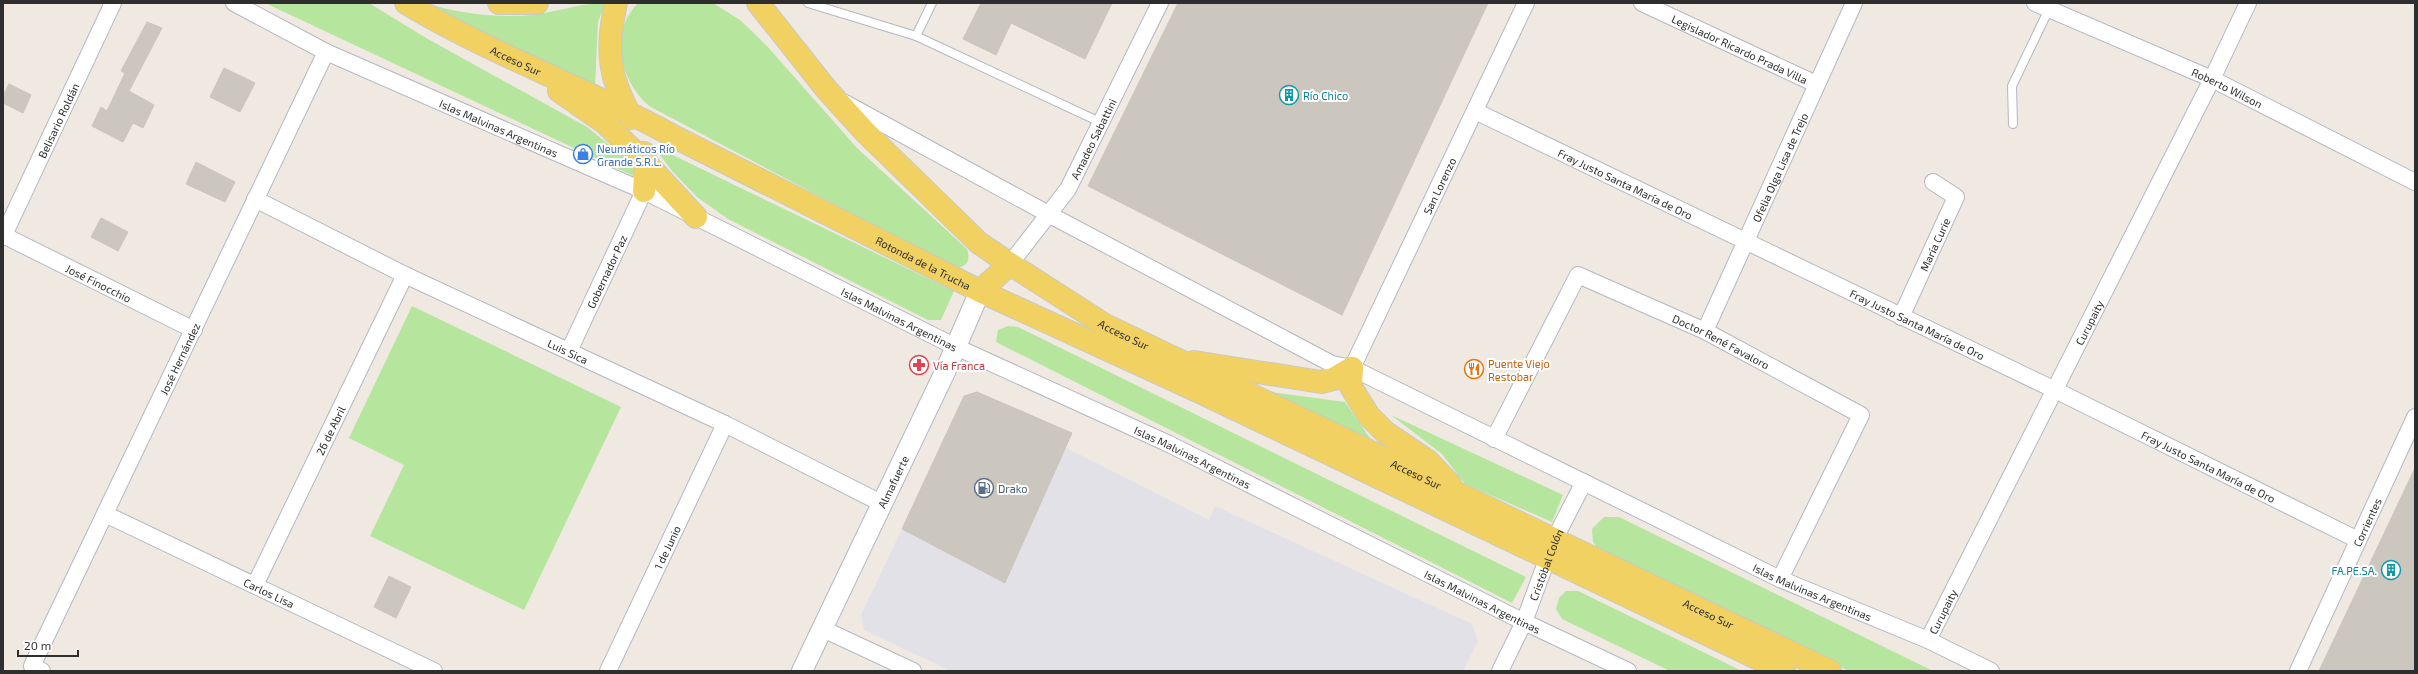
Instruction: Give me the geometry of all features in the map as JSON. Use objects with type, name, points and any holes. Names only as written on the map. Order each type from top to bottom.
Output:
[{"type":"main road","name":"Acceso Sur","points":[[406,3],[449,29],[518,62],[628,111]]},
{"type":"main road","points":[[499,3],[536,3]]},
{"type":"main road","points":[[616,3],[611,27],[616,85],[642,141],[646,163],[644,191]]},
{"type":"main road","points":[[758,3],[827,90],[880,148],[974,238],[1010,264]]},
{"type":"main road","points":[[518,62],[605,123],[646,163],[696,217]]},
{"type":"main road","name":"Rotonda de la Trucha","points":[[628,111],[675,137],[980,291],[1010,264]]},
{"type":"main road","name":"Acceso Sur","points":[[1010,264],[1105,325],[1457,492],[1551,548],[1784,671]]},
{"type":"main road","name":"Acceso Sur","points":[[980,291],[1551,548],[1830,671]]},
{"type":"main road","points":[[1181,361],[1207,362],[1321,382],[1333,379],[1352,368]]},
{"type":"main road","points":[[1352,368],[1351,387],[1369,416],[1385,432],[1428,461],[1457,492]]},
{"type":"street","name":"Belisario Roldán","points":[[3,236],[113,3]]},
{"type":"street","name":"Islas Malvinas Argentinas","points":[[234,3],[326,52],[644,191],[956,347],[1169,444],[1524,622],[1628,671]]},
{"type":"street","name":"Amadeo Sabattini","points":[[1010,264],[1050,215],[1068,189],[1102,123],[1160,3]]},
{"type":"street","name":"San Lorenzo","points":[[1352,368],[1526,3]]},
{"type":"street","name":"Legislador Ricardo Prada Villa","points":[[1642,3],[1816,84]]},
{"type":"street","name":"Ofelia Olga Lisa de Trejo","points":[[1704,331],[1854,3]]},
{"type":"street","name":"Curupaity","points":[[1928,640],[2212,79],[2248,3]]},
{"type":"street","name":"Roberto Wilson","points":[[2045,5],[2212,79],[2415,182]]},
{"type":"street","name":"José Hernández","points":[[37,668],[105,514],[326,52]]},
{"type":"street","name":"Islas Malvinas Argentinas","points":[[827,90],[853,109],[1332,364],[1352,368],[1780,579],[1928,640],[1991,671]]},
{"type":"street","name":"Fray Justo Santa María de Oro","points":[[1475,111],[2055,390],[2358,540]]},
{"type":"street","name":"María Curie","points":[[1901,317],[1956,197],[1933,182]]},
{"type":"street","name":"Gobernador Paz","points":[[569,351],[644,191]]},
{"type":"street","name":"Luis Sica","points":[[255,200],[405,275],[726,424],[881,503]]},
{"type":"street","name":"José Finocchio","points":[[3,236],[194,330]]},
{"type":"street","name":"26 de Abril","points":[[255,585],[405,275]]},
{"type":"street","name":"Doctor René Favaloro","points":[[1494,439],[1578,275],[1704,331],[1861,415],[1780,579]]},
{"type":"street","name":"Almafuerte","points":[[802,671],[956,347],[980,291]]},
{"type":"street","name":"Corrientes","points":[[2298,671],[2415,417]]},
{"type":"street","name":"1 de Junio","points":[[608,671],[726,424]]},
{"type":"street","name":"Cristóbal Colón","points":[[1500,671],[1524,622],[1551,548],[1584,482]]},
{"type":"street","name":"Carlos Lisa","points":[[105,514],[255,585],[411,666],[434,671]]},
{"type":"street","points":[[823,629],[913,671]]},
{"type":"lane","points":[[808,3],[916,36],[1102,123]]},
{"type":"lane","points":[[916,36],[932,3]]},
{"type":"lane","points":[[2013,124],[2012,86],[2045,5]]},
{"type":"shaded area","points":[[1065,447],[1209,520],[1215,506],[1472,624],[1478,641],[1463,671],[951,671],[864,630],[861,615],[902,529],[1006,583]]},
{"type":"green space","points":[[265,3],[369,3],[426,38],[587,127],[634,165],[638,178]]},
{"type":"green space","points":[[426,3],[452,10],[479,14],[519,16],[550,12],[587,4],[605,3],[598,22],[595,87],[464,24]]},
{"type":"green space","points":[[638,3],[713,3],[740,20],[766,45],[857,148],[967,249],[967,263],[962,267],[954,268],[649,106],[631,83],[621,56],[623,28],[629,15]]},
{"type":"green space","points":[[652,145],[954,291],[941,320],[928,320],[728,219],[697,197],[673,172]]},
{"type":"green space","points":[[412,306],[621,407],[524,610],[370,536],[404,465],[349,438]]},
{"type":"green space","points":[[1008,326],[1018,327],[1526,577],[1512,603],[996,342],[998,330]]},
{"type":"green space","points":[[1263,391],[1345,402],[1374,444]]},
{"type":"green space","points":[[1391,415],[1563,495],[1552,522],[1465,484],[1442,454]]},
{"type":"green space","points":[[1604,517],[1619,517],[1933,671],[1849,671],[1599,551],[1593,542],[1592,529]]},
{"type":"green space","points":[[1566,591],[1578,591],[1742,671],[1670,671],[1562,619],[1556,609],[1559,598]]},
{"type":"building","points":[[981,3],[1112,3],[1085,59],[1011,23],[996,55],[963,39]]},
{"type":"building","name":"Río Chico","points":[[1178,3],[1488,3],[1342,315],[1088,186]]},
{"type":"building","points":[[147,22],[162,28],[129,91],[154,105],[143,128],[133,123],[123,142],[92,126],[101,107],[107,111],[125,73],[121,71]]},
{"type":"building","points":[[224,68],[255,83],[240,112],[210,97]]},
{"type":"building","points":[[9,84],[31,95],[23,113],[3,103],[3,96]]},
{"type":"building","points":[[196,162],[235,182],[225,202],[186,184]]},
{"type":"building","points":[[101,218],[128,232],[118,251],[91,237]]},
{"type":"building","name":"Drako","points":[[977,392],[1072,433],[1005,583],[902,529],[964,396]]},
{"type":"building","name":"FA.PE.SA.","points":[[2415,468],[2415,671],[2319,671]]},
{"type":"building","points":[[389,576],[411,587],[396,618],[374,607]]},
{"type":"place","name":"Río Chico","points":[[1289,95]]},
{"type":"place","name":"Neumáticos Río Grande S.R.L.","points":[[583,154]]},
{"type":"place","name":"Vía Franca","points":[[919,365]]},
{"type":"place","name":"Puente Viejo Restobar","points":[[1474,369]]},
{"type":"place","name":"Drako","points":[[984,488]]},
{"type":"place","name":"FA.PE.SA.","points":[[2391,570]]}]
